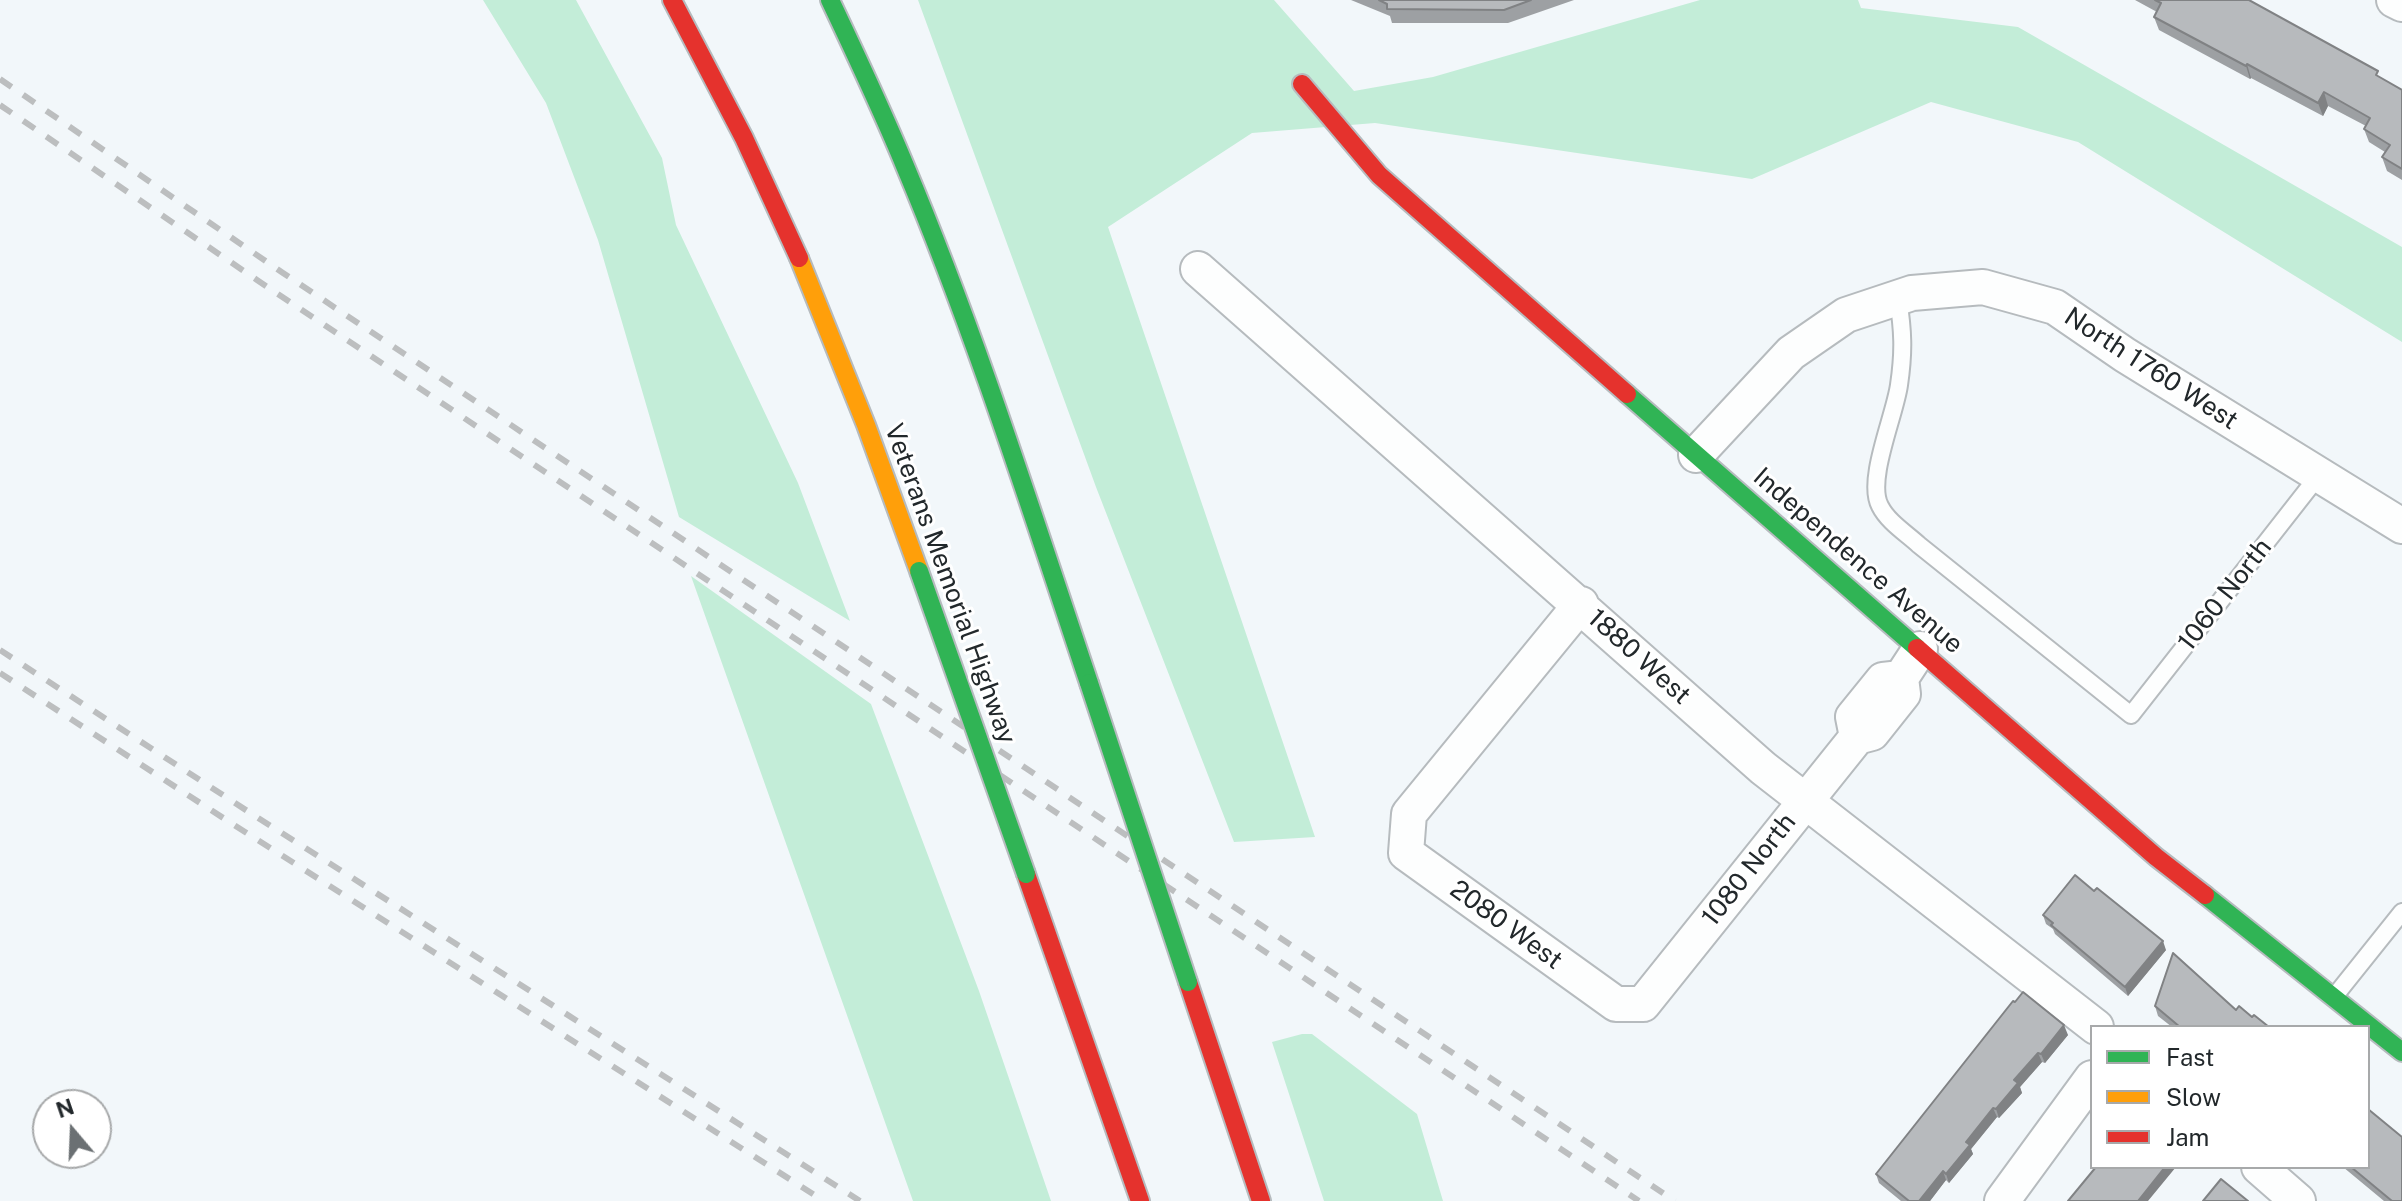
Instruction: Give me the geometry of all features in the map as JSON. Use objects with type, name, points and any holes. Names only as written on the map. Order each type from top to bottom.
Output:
[{"type":"main road","name":"Veterans Memorial Highway","points":[[672,0],[738,125],[827,323],[883,469],[1140,1201]]},
{"type":"main road","points":[[830,0],[895,139],[945,265],[1089,683],[1261,1201]]},
{"type":"main road","name":"Independence Avenue","points":[[1302,84],[1379,175],[1696,455],[2156,857],[2368,1025]]},
{"type":"main road","name":"Independence Avenue","points":[[2370,1027],[2402,1052]]},
{"type":"street","points":[[2394,0],[2402,4]]},
{"type":"street","name":"1880 West","points":[[1198,269],[1581,604],[1763,768],[2093,1025]]},
{"type":"street","name":"North 1760 West","points":[[1696,455],[1791,353],[1846,315],[1912,293],[1983,287],[2055,307],[2125,355],[2402,526]]},
{"type":"street","name":"2080 West","points":[[1581,604],[1409,814],[1406,853],[1616,1004],[1643,1004]]},
{"type":"street","name":"1080 North","points":[[1643,1004],[1857,737],[1872,733],[1903,694],[1901,678],[1920,649]]},
{"type":"street","points":[[2002,1201],[2090,1081]]},
{"type":"street","points":[[2261,1169],[2298,1201]]},
{"type":"lane","name":"1060 North","points":[[1898,298],[1904,338],[1899,388],[1878,472],[1876,488],[1879,504],[1890,519],[2131,715],[2319,475]]},
{"type":"lane","points":[[2333,998],[2396,932],[2402,912]]},
{"type":"green space","points":[[483,0],[576,0],[662,158],[676,225],[798,483],[850,621],[679,517],[598,240],[546,103]]},
{"type":"green space","points":[[918,0],[1274,0],[1354,91],[1433,77],[1700,0],[1858,0],[1861,8],[2018,27],[2402,247],[2402,342],[2078,142],[1931,102],[1752,179],[1375,123],[1252,133],[1108,227],[1315,837],[1234,842],[1096,487]]},
{"type":"green space","points":[[691,576],[871,704],[979,991],[1051,1201],[913,1201]]},
{"type":"green space","points":[[1312,1034],[1417,1114],[1443,1201],[1324,1201],[1272,1042]]},
{"type":"building","points":[[1379,0],[1531,0],[1504,10],[1387,9],[1387,4]]},
{"type":"building","points":[[2155,0],[2249,0],[2378,71],[2376,75],[2402,90],[2402,169],[2382,157],[2390,145],[2364,129],[2370,118],[2324,92],[2318,103],[2154,17],[2161,3]]},
{"type":"building","points":[[2075,875],[2094,891],[2097,888],[2163,941],[2125,987],[2043,915]]},
{"type":"building","points":[[2173,953],[2236,1010],[2239,1006],[2266,1025],[2178,1025],[2155,1006]]},
{"type":"building","points":[[2023,992],[2064,1025],[2041,1054],[2038,1053],[2014,1080],[2018,1083],[1966,1142],[1970,1145],[1946,1174],[1943,1171],[1919,1201],[1909,1201],[1876,1174]]},
{"type":"building","points":[[2370,1111],[2402,1137],[2402,1201],[2392,1201],[2353,1169],[2370,1169]]},
{"type":"building","points":[[2094,1169],[2163,1169],[2138,1201],[2068,1201]]},
{"type":"building","points":[[2221,1179],[2248,1201],[2203,1201]]},
{"type":"railway","points":[[0,79],[283,273],[1675,1201]]},
{"type":"railway","points":[[0,105],[257,280],[1639,1201]]},
{"type":"railway","points":[[0,650],[860,1201]]},
{"type":"railway","points":[[0,673],[824,1201]]},
{"type":"traffic: fast","points":[[830,0],[896,145],[956,294],[1089,683]]},
{"type":"traffic: fast","points":[[1627,394],[1917,648]]},
{"type":"traffic: fast","points":[[919,571],[1026,874]]},
{"type":"traffic: fast","points":[[1089,683],[1188,982]]},
{"type":"traffic: fast","points":[[2205,895],[2368,1025]]},
{"type":"traffic: fast","points":[[2370,1026],[2402,1052]]},
{"type":"traffic: slow","points":[[799,258],[866,425],[919,571]]},
{"type":"traffic: jam","points":[[672,0],[744,138],[799,258]]},
{"type":"traffic: jam","points":[[1302,84],[1379,175],[1627,394]]},
{"type":"traffic: jam","points":[[1917,648],[2156,857],[2205,895]]},
{"type":"traffic: jam","points":[[1026,874],[1140,1201]]},
{"type":"traffic: jam","points":[[1188,982],[1261,1201]]}]
